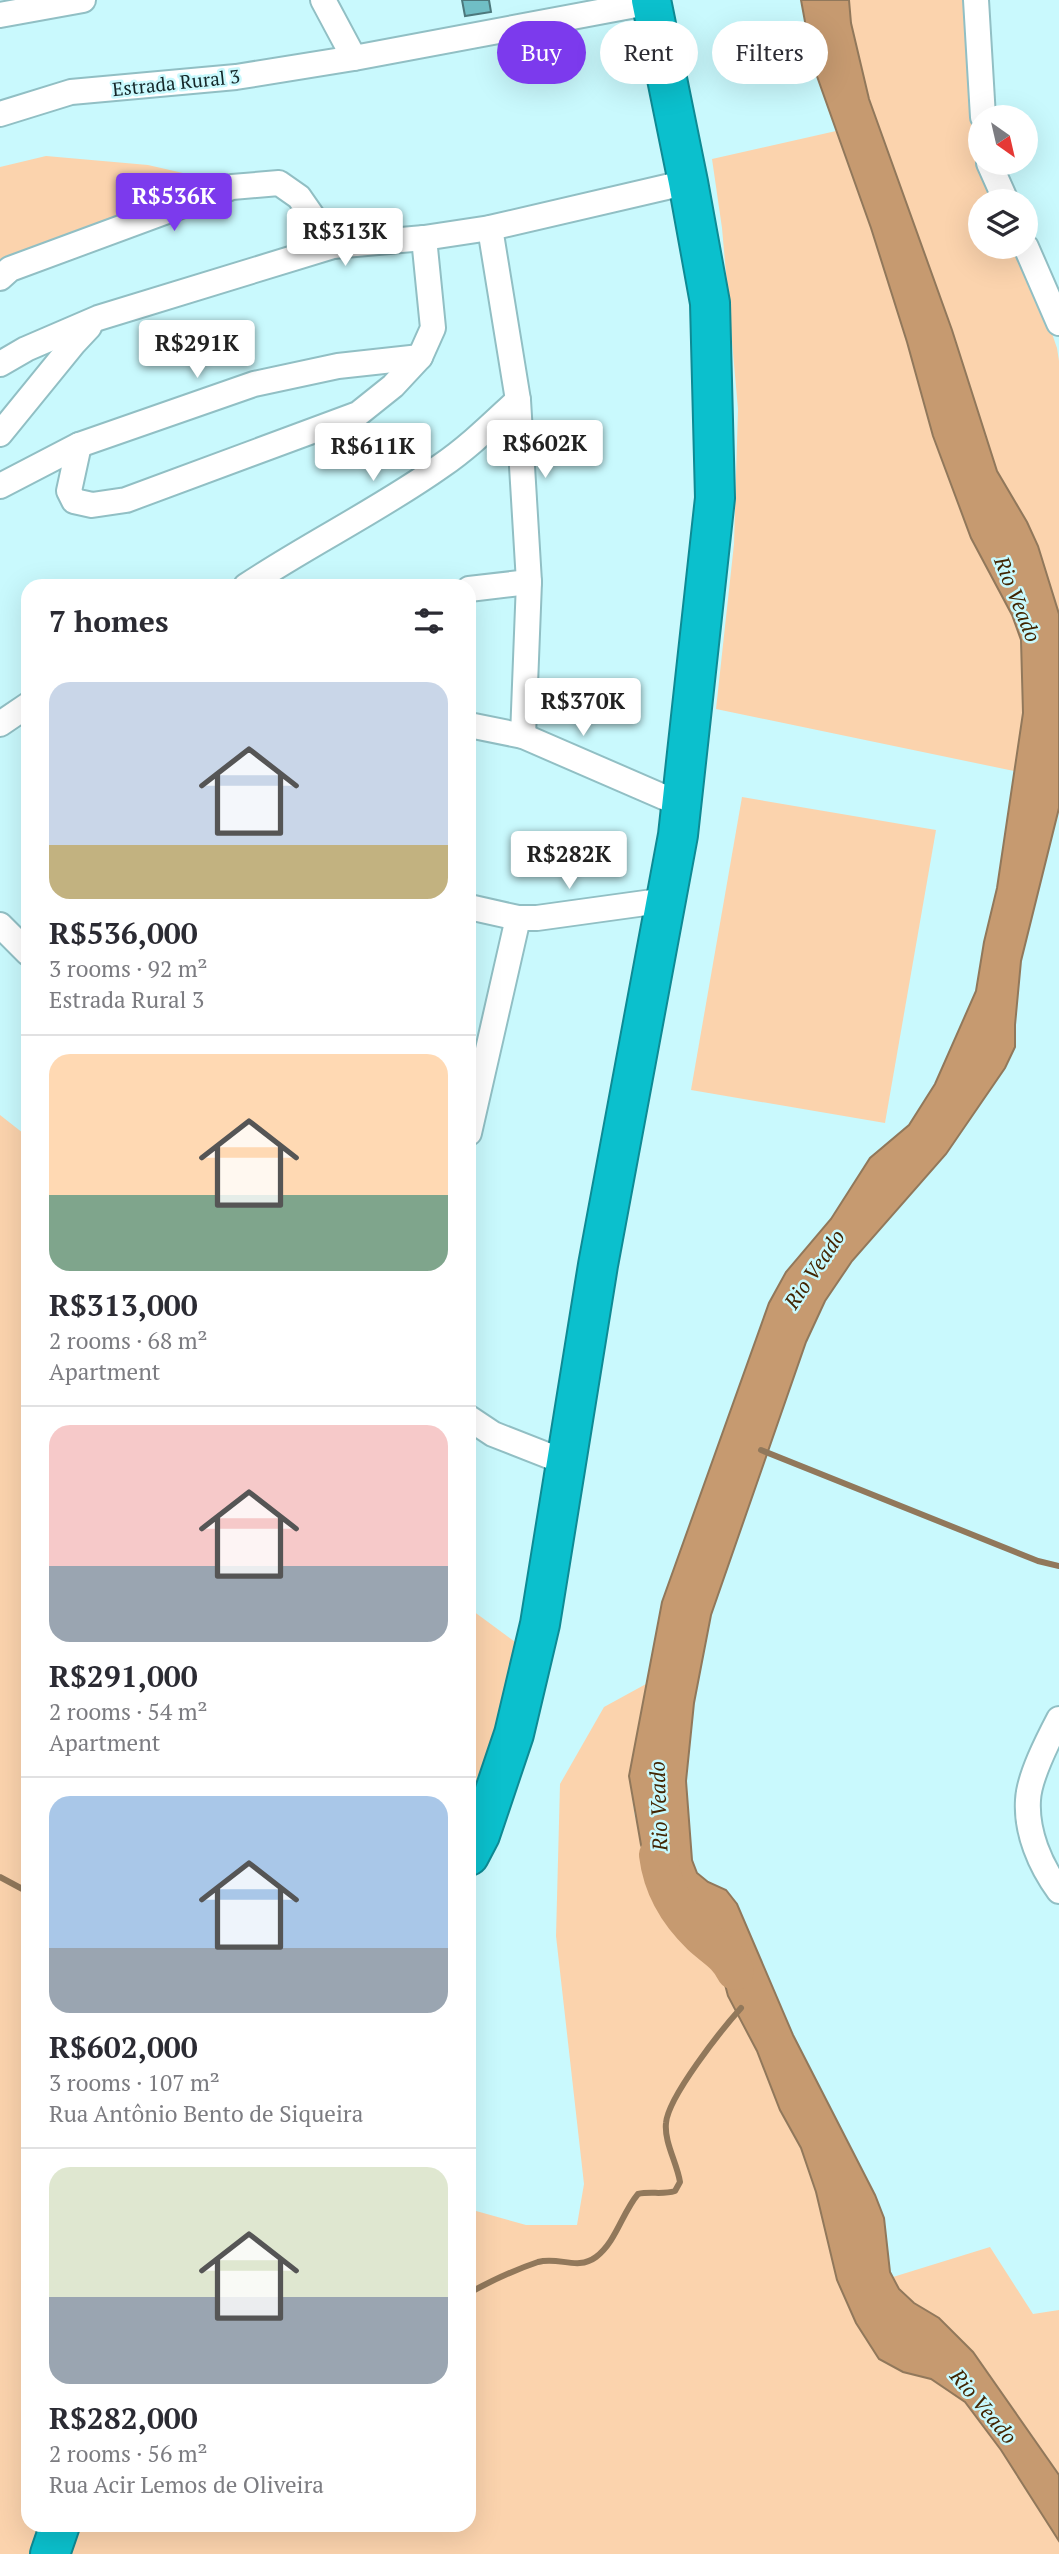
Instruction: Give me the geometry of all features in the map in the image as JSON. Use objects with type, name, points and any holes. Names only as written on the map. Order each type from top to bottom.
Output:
[{"type":"highway","points":[[476,1843],[514,1734],[540,1624],[597,1265],[667,900],[682,805],[715,498],[710,303],[651,1]]},
{"type":"highway","points":[[50,2554],[58,2532]]},
{"type":"street","points":[[0,15],[83,0]]},
{"type":"street","points":[[323,0],[354,58]]},
{"type":"street","points":[[976,0],[983,105]]},
{"type":"street","name":"Estrada Rural 3","points":[[0,114],[71,92],[236,77],[354,58],[651,1]]},
{"type":"street","points":[[0,365],[26,349],[99,318],[333,246],[424,238],[490,228],[688,182]]},
{"type":"street","points":[[0,278],[10,269],[232,187],[279,183],[299,197],[333,246]]},
{"type":"street","points":[[490,228],[518,400],[529,582],[523,736]]},
{"type":"street","points":[[79,444],[69,491],[74,501],[92,505],[126,500],[358,414],[393,386],[420,356],[433,328],[424,238]]},
{"type":"street","points":[[1031,259],[1059,323]]},
{"type":"street","points":[[0,434],[74,343],[99,318]]},
{"type":"street","points":[[0,486],[79,444],[254,384],[338,366],[420,356]]},
{"type":"street","points":[[256,579],[348,526],[442,466],[518,400]]},
{"type":"street","points":[[476,588],[529,582]]},
{"type":"street","points":[[0,724],[21,710]]},
{"type":"street","points":[[476,726],[523,736],[682,805]]},
{"type":"street","points":[[476,909],[518,918],[575,914],[667,900]]},
{"type":"street","points":[[476,1102],[518,918]]},
{"type":"street","points":[[0,925],[21,946]]},
{"type":"street","points":[[476,1423],[493,1434],[567,1464]]},
{"type":"street","points":[[1059,1720],[1043,1749],[1027,1798],[1031,1837],[1050,1879],[1059,1891]]},
{"type":"shaded area","points":[[849,0],[981,0],[980,105],[968,105],[968,175],[988,175],[998,189],[968,189],[968,259],[1026,259],[1057,348],[1059,614],[1038,546],[997,471],[952,330],[869,99],[851,23]]},
{"type":"shaded area","points":[[836,131],[871,228],[933,436],[971,538],[1012,615],[1021,640],[1023,713],[1014,771],[716,709],[734,544],[738,409],[722,228],[712,159]]},
{"type":"shaded area","points":[[46,156],[148,165],[222,182],[0,285],[0,167]]},
{"type":"shaded area","points":[[742,797],[936,830],[885,1123],[691,1090]]},
{"type":"shaded area","points":[[0,1115],[21,1132],[21,2532],[37,2532],[31,2554],[0,2554]]},
{"type":"shaded area","points":[[476,1613],[526,1650],[505,1723],[476,1785]]},
{"type":"shaded area","points":[[646,1684],[629,1776],[635,1817],[654,1879],[688,1917],[719,1962],[728,1996],[757,2051],[780,2110],[801,2148],[816,2192],[837,2280],[856,2323],[879,2359],[903,2372],[931,2379],[965,2402],[1001,2450],[1059,2541],[1059,2554],[61,2554],[67,2532],[476,2532],[476,2211],[526,2225],[577,2225],[584,2184],[556,1936],[560,1784],[604,1707]]},
{"type":"shaded area","points":[[990,2247],[1033,2314],[1059,2310],[1059,2475],[973,2352],[939,2318],[914,2303],[899,2289],[893,2277]]},
{"type":"water","points":[[801,0],[849,0],[851,23],[869,99],[952,330],[997,471],[1038,546],[1059,614],[1059,808],[1021,961],[1015,1047],[1005,1068],[946,1154],[852,1261],[825,1301],[806,1342],[711,1615],[694,1703],[686,1781],[692,1860],[697,1873],[708,1882],[726,1890],[737,1904],[793,2035],[875,2195],[884,2218],[890,2272],[899,2289],[914,2303],[939,2318],[973,2352],[1059,2475],[1059,2541],[1001,2450],[965,2402],[931,2379],[903,2372],[879,2359],[856,2323],[837,2280],[816,2192],[801,2148],[780,2110],[757,2051],[728,1996],[719,1962],[688,1917],[654,1879],[641,1845],[629,1776],[662,1602],[769,1303],[786,1272],[831,1219],[870,1158],[909,1125],[935,1084],[976,991],[997,888],[1023,713],[1021,640],[1012,615],[971,538],[933,436],[871,228],[820,84],[828,84],[828,21],[805,21]]},
{"type":"building","points":[[462,0],[489,0],[491,12],[465,16]]},
{"type":"waterway","points":[[761,1450],[1038,1561],[1059,1566]]},
{"type":"waterway","name":"Rio Veado","points":[[658,1855],[667,1889],[678,1909],[735,1971]]},
{"type":"waterway","points":[[0,1877],[21,1888]]},
{"type":"waterway","points":[[476,2290],[538,2262],[589,2261],[609,2244],[638,2194],[675,2191],[680,2182],[667,2138],[666,2123],[669,2111],[697,2064],[741,2008]]}]
